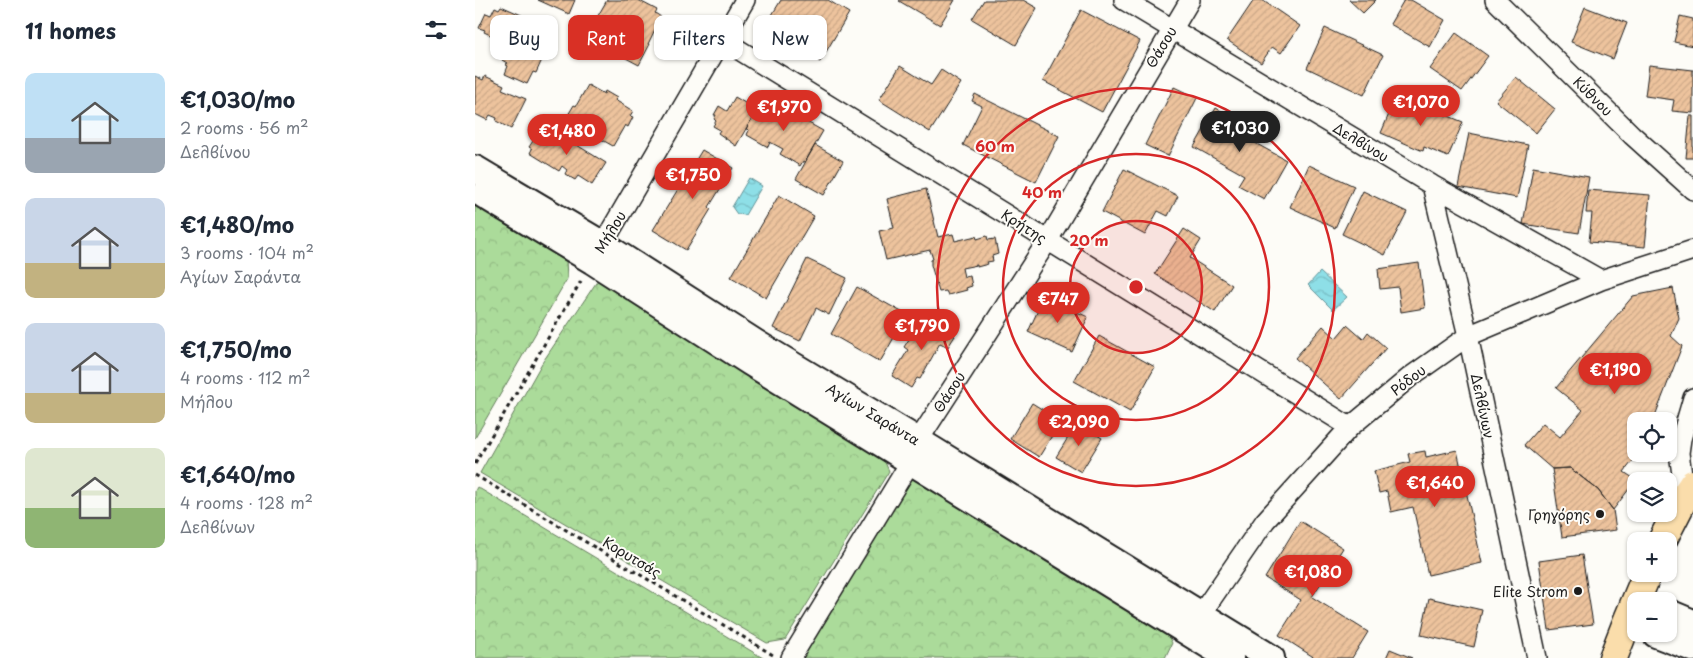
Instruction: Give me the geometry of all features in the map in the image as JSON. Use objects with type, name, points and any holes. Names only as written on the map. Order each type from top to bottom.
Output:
[{"type":"main road","name":"Αγίων Σαράντα","points":[[475,169],[598,253]]},
{"type":"main road","name":"Αγίων Σαράντα","points":[[475,189],[598,253],[757,344],[915,451],[1230,658]]},
{"type":"main road","name":"Αγίων Σαράντα","points":[[915,451],[1201,614],[1271,658]]},
{"type":"main road","points":[[1667,532],[1689,490]]},
{"type":"main road","points":[[1677,616],[1693,623]]},
{"type":"main road","points":[[1613,658],[1627,627]]},
{"type":"main road","points":[[1677,642],[1693,648]]},
{"type":"street","name":"Μήλου","points":[[737,15],[745,0]]},
{"type":"street","name":"Δελβίνου","points":[[1124,0],[1171,30],[1432,185],[1601,280]]},
{"type":"street","name":"Θάσου","points":[[791,658],[915,451],[1048,240],[1190,0]]},
{"type":"street","name":"Κύθνου","points":[[1495,0],[1632,135],[1693,190]]},
{"type":"street","name":"Κρήτης","points":[[743,52],[1350,427]]},
{"type":"street","name":"Μήλου","points":[[598,253],[711,60]]},
{"type":"street","name":"Δελβίνων","points":[[1432,185],[1537,658]]},
{"type":"street","name":"Ρόδου","points":[[1201,614],[1265,521],[1350,427],[1410,377],[1467,336],[1601,280],[1693,250]]},
{"type":"street","points":[[1689,490],[1679,453],[1681,439],[1693,398]]},
{"type":"path","name":"Μήλου","points":[[475,464],[598,253]]},
{"type":"path","name":"Κορυτσάς","points":[[475,475],[778,658]]},
{"type":"green space","points":[[475,205],[566,258],[567,279],[475,438]]},
{"type":"green space","points":[[598,280],[883,458],[889,471],[785,640],[767,643],[480,473],[542,363]]},
{"type":"green space","points":[[914,472],[1168,636],[1172,643],[1165,658],[803,658]]},
{"type":"green space","points":[[477,487],[763,658],[475,658],[475,491]]},
{"type":"water","points":[[749,178],[762,186],[745,215],[737,214],[732,207]]},
{"type":"water","points":[[1320,272],[1347,297],[1333,310],[1308,285]]},
{"type":"building","points":[[538,0],[575,0],[569,14]]},
{"type":"building","points":[[607,0],[638,0],[657,10],[655,13],[658,15],[654,15],[654,32],[644,55],[644,15],[598,15]]},
{"type":"building","points":[[781,0],[828,0],[849,13],[827,50],[827,15],[772,15]]},
{"type":"building","points":[[900,0],[955,0],[940,25]]},
{"type":"building","points":[[984,0],[1023,0],[1037,8],[1016,45],[972,19]]},
{"type":"building","points":[[1254,0],[1262,0],[1300,26],[1281,53],[1272,47],[1261,63],[1227,40]]},
{"type":"building","points":[[1349,0],[1376,0],[1363,13]]},
{"type":"building","points":[[1404,0],[1411,0],[1445,20],[1430,47],[1390,24]]},
{"type":"building","points":[[501,6],[521,15],[491,15],[495,7],[499,9]]},
{"type":"building","points":[[1585,7],[1627,23],[1613,59],[1571,42]]},
{"type":"building","points":[[1081,10],[1140,41],[1102,112],[1043,81]]},
{"type":"building","points":[[486,13],[491,15],[490,35],[479,28]]},
{"type":"building","points":[[1680,16],[1693,19],[1693,46],[1674,42]]},
{"type":"building","points":[[1325,28],[1383,55],[1364,95],[1307,68]]},
{"type":"building","points":[[1456,33],[1488,56],[1462,91],[1430,69]]},
{"type":"building","points":[[502,60],[542,60],[536,73],[533,72],[527,84],[505,74],[508,66],[506,65],[507,63]]},
{"type":"building","points":[[630,60],[642,60],[639,65]]},
{"type":"building","points":[[1649,65],[1693,70],[1693,113],[1672,111],[1674,100],[1645,96]]},
{"type":"building","points":[[900,66],[931,85],[941,70],[961,83],[930,132],[879,100]]},
{"type":"building","points":[[475,76],[483,80],[485,76],[504,85],[502,89],[526,99],[511,129],[496,121],[497,118],[490,115],[487,120],[475,114]]},
{"type":"building","points":[[1516,77],[1555,109],[1536,133],[1496,101]]},
{"type":"building","points":[[588,85],[604,94],[605,91],[617,98],[615,100],[633,111],[630,116],[633,117],[628,127],[625,125],[613,146],[597,137],[596,140],[585,134],[587,131],[568,120],[571,116],[568,115],[574,105],[576,106]]},
{"type":"building","points":[[1174,87],[1197,98],[1168,156],[1145,145]]},
{"type":"building","points":[[975,94],[1059,136],[1036,182],[963,145],[982,106],[972,101]]},
{"type":"building","points":[[1397,95],[1463,122],[1448,157],[1424,147],[1423,151],[1381,133]]},
{"type":"building","points":[[735,97],[755,109],[752,114],[754,115],[736,146],[718,133],[720,130],[713,126],[716,121],[714,119],[716,115],[714,115],[719,106],[727,111]]},
{"type":"building","points":[[764,98],[823,131],[805,162],[803,161],[800,166],[780,154],[783,149],[770,142],[768,147],[747,135],[749,130],[746,129]]},
{"type":"building","points":[[1216,108],[1249,127],[1244,137],[1286,160],[1264,199],[1238,185],[1244,175],[1194,147]]},
{"type":"building","points":[[1690,116],[1693,116],[1693,158],[1686,158]]},
{"type":"building","points":[[546,126],[606,163],[592,185],[578,176],[575,180],[565,174],[567,170],[562,166],[559,171],[530,153],[532,149],[529,147],[535,138],[538,140]]},
{"type":"building","points":[[1469,133],[1528,145],[1517,198],[1458,187]]},
{"type":"building","points":[[815,145],[843,161],[824,195],[796,179]]},
{"type":"building","points":[[702,150],[733,168],[686,250],[653,230]]},
{"type":"building","points":[[1309,165],[1354,186],[1335,228],[1290,207]]},
{"type":"building","points":[[1533,167],[1589,177],[1579,233],[1523,224]]},
{"type":"building","points":[[1124,169],[1178,196],[1168,216],[1158,211],[1145,235],[1102,212]]},
{"type":"building","points":[[926,189],[938,237],[953,234],[955,241],[976,236],[977,239],[987,236],[988,240],[995,239],[998,254],[992,256],[993,261],[977,267],[977,265],[962,268],[964,277],[970,276],[972,286],[966,288],[967,290],[948,295],[946,291],[939,292],[931,265],[931,260],[933,259],[930,250],[886,260],[879,231],[894,228],[887,199]]},
{"type":"building","points":[[1588,190],[1650,195],[1645,247],[1589,242],[1592,213],[1586,213]]},
{"type":"building","points":[[1363,191],[1407,212],[1385,255],[1342,234]]},
{"type":"building","points":[[779,195],[814,216],[766,298],[731,277]]},
{"type":"building","points":[[1184,229],[1201,240],[1190,258],[1232,285],[1215,312],[1155,274]]},
{"type":"building","points":[[807,259],[847,278],[829,315],[816,308],[800,341],[773,328]]},
{"type":"building","points":[[1419,263],[1425,308],[1401,312],[1398,287],[1380,289],[1378,269]]},
{"type":"building","points":[[857,287],[907,315],[880,362],[831,334]]},
{"type":"building","points":[[1673,288],[1679,318],[1671,336],[1682,346],[1656,412],[1627,412],[1627,462],[1632,462],[1624,472],[1627,474],[1627,492],[1613,510],[1598,490],[1570,468],[1552,469],[1524,445],[1543,423],[1560,437],[1583,410],[1556,388],[1633,296]]},
{"type":"building","points":[[1044,297],[1088,317],[1072,352],[1028,332]]},
{"type":"building","points":[[929,315],[949,327],[947,331],[955,336],[948,347],[940,343],[920,379],[917,378],[911,388],[892,376],[908,350],[904,347],[913,333],[917,336]]},
{"type":"building","points":[[1347,325],[1363,339],[1368,332],[1386,348],[1341,399],[1295,358],[1323,326],[1336,338]]},
{"type":"building","points":[[1099,336],[1155,367],[1130,412],[1074,381]]},
{"type":"building","points":[[1032,403],[1061,421],[1039,457],[1010,439]]},
{"type":"building","points":[[1077,423],[1102,438],[1081,472],[1056,457]]},
{"type":"building","points":[[1457,450],[1482,563],[1428,575],[1413,507],[1391,512],[1387,491],[1379,493],[1374,471],[1410,462],[1408,454],[1425,451],[1426,457]]},
{"type":"building","points":[[1570,468],[1598,490],[1613,510],[1616,530],[1562,537],[1552,469]]},
{"type":"building","points":[[1300,521],[1343,548],[1312,597],[1368,632],[1352,658],[1315,658],[1279,635],[1301,600],[1265,578]]},
{"type":"building","points":[[1582,555],[1593,624],[1549,630],[1539,561]]},
{"type":"building","points":[[1429,598],[1482,610],[1474,647],[1421,635]]},
{"type":"building","points":[[1390,649],[1412,658],[1386,658]]},
{"type":"place","name":"Γρηγόρης","points":[[1600,514]]},
{"type":"place","name":"Elite Strom","points":[[1578,591]]}]
